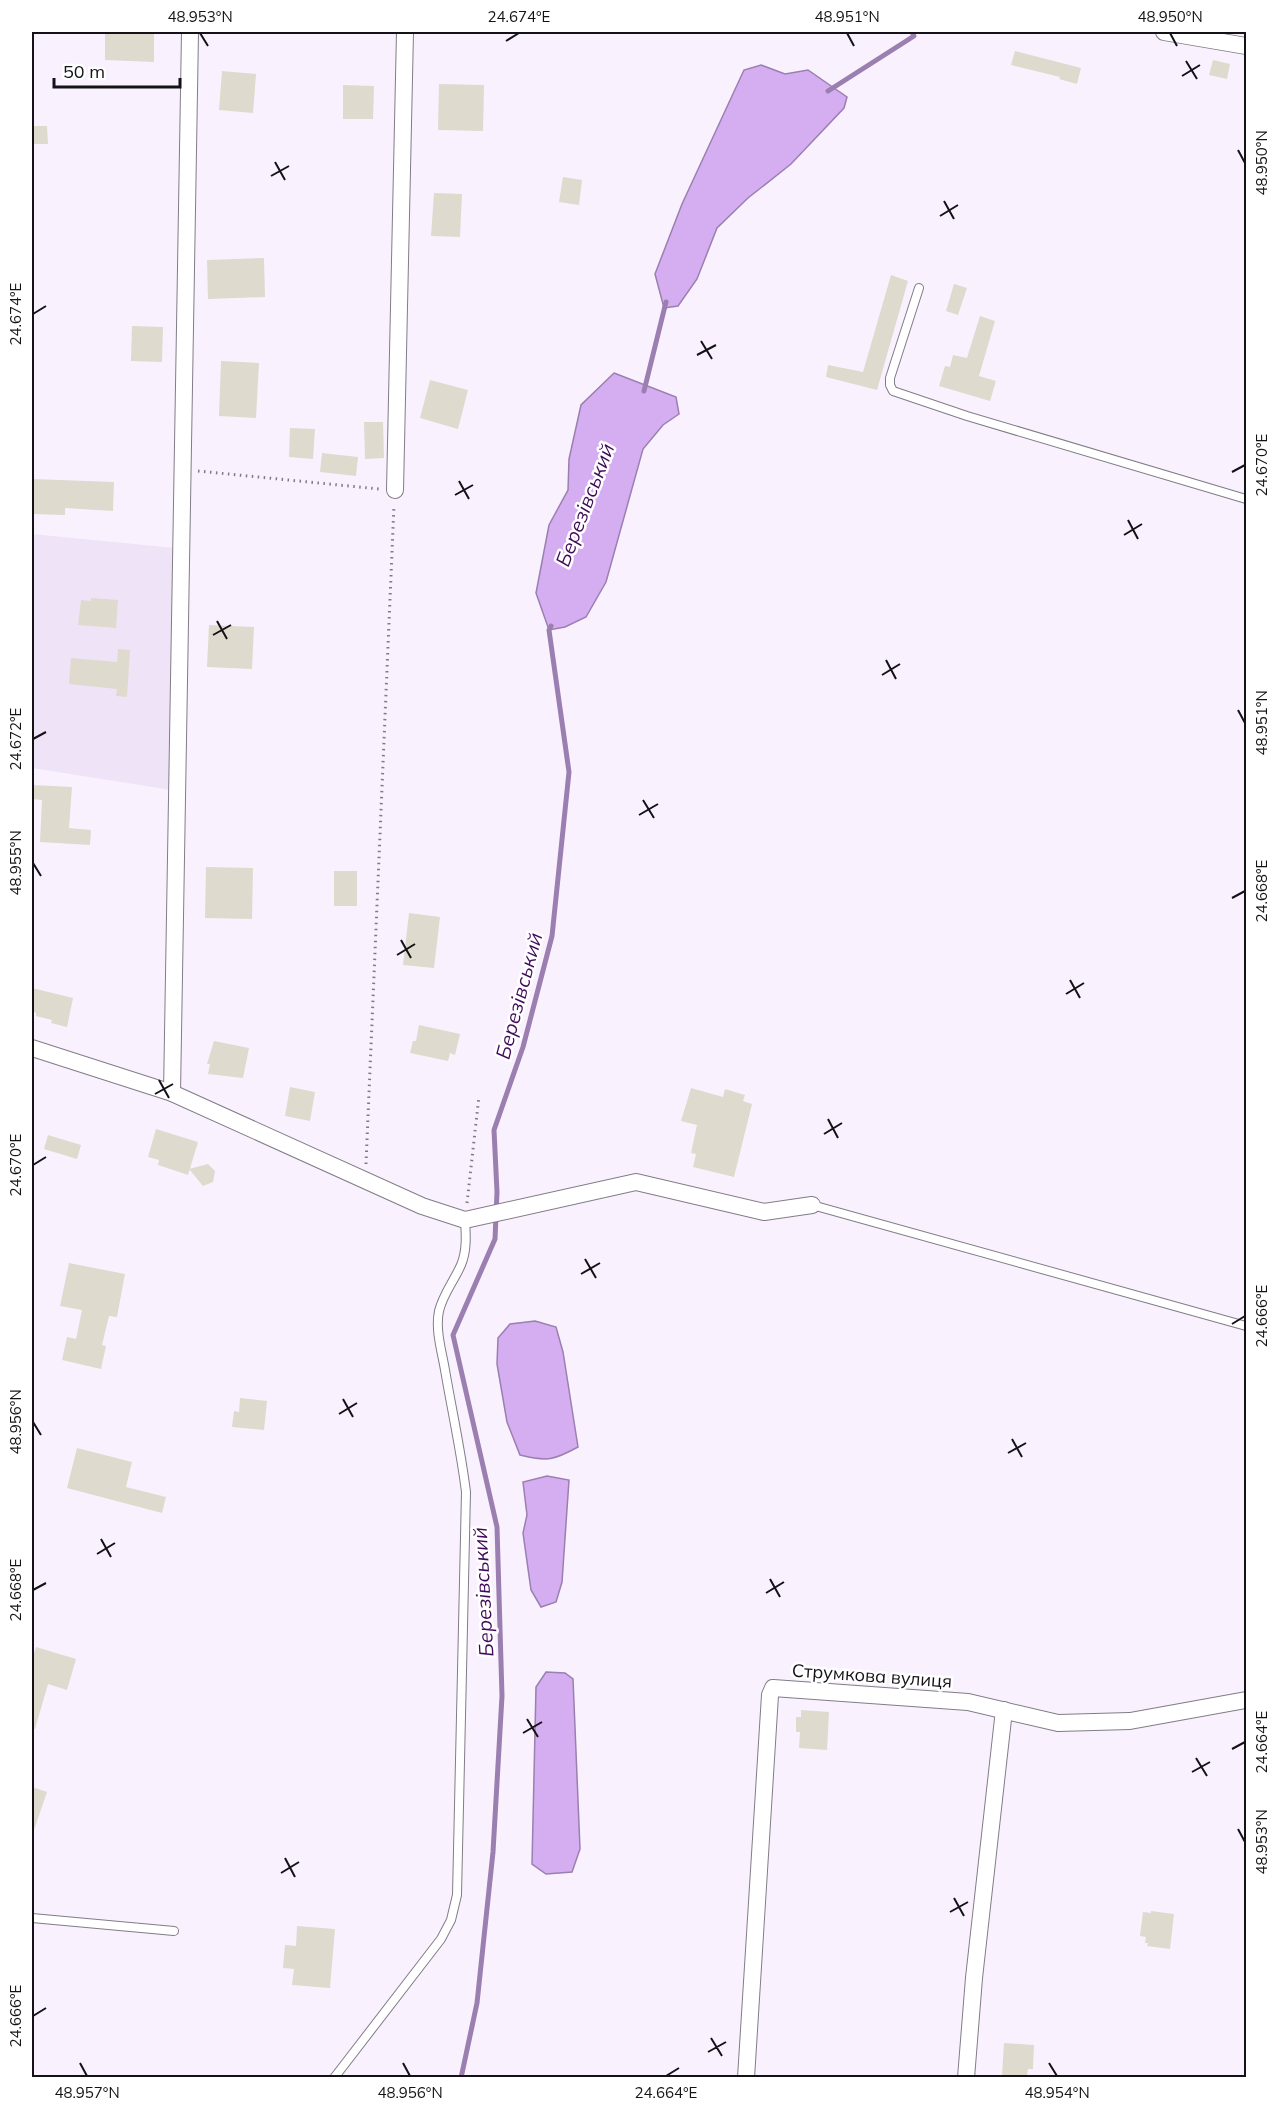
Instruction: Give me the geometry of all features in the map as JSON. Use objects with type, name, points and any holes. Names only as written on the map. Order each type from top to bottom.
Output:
[{"type":"street","points":[[172,1093],[190,32]]},
{"type":"street","points":[[395,490],[405,32]]},
{"type":"street","points":[[1164,32],[1246,46]]},
{"type":"street","points":[[32,1048],[172,1093],[422,1206],[465,1220],[636,1182],[764,1212],[812,1205]]},
{"type":"street","name":"Струмкова вулиця","points":[[746,2078],[770,1695],[774,1688],[968,1702],[1058,1723],[1120,1721],[1246,1700]]},
{"type":"street","points":[[966,2078],[974,1978],[1004,1710]]},
{"type":"lane","points":[[919,288],[890,378],[893,391],[966,416],[1246,499]]},
{"type":"lane","points":[[812,1205],[1246,1326]]},
{"type":"lane","points":[[334,2078],[441,1939],[451,1920],[457,1895],[466,1492],[462,1454],[439,1336],[439,1312],[447,1290],[461,1264],[466,1246],[465,1220]]},
{"type":"lane","points":[[32,1918],[174,1931]]},
{"type":"path","points":[[182,470],[395,490],[365,1181]]},
{"type":"path","points":[[465,1220],[479,1096]]},
{"type":"shaded area","points":[[32,534],[176,548],[171,790],[32,768]]},
{"type":"water","points":[[761,65],[785,74],[808,70],[847,97],[844,108],[791,164],[748,198],[717,228],[697,279],[678,306],[664,308],[655,274],[682,204],[744,70]]},
{"type":"water","points":[[614,373],[676,397],[679,414],[663,425],[643,449],[606,582],[586,617],[565,627],[549,630],[536,593],[549,525],[568,490],[569,459],[581,405]]},
{"type":"water","points":[[535,1321],[556,1327],[563,1352],[578,1447],[563,1455],[544,1459],[520,1455],[507,1422],[497,1364],[498,1338],[510,1324]]},
{"type":"water","points":[[547,1476],[569,1480],[562,1582],[556,1602],[541,1607],[531,1590],[523,1533],[527,1515],[523,1482]]},
{"type":"water","points":[[546,1672],[565,1673],[573,1679],[580,1849],[572,1872],[546,1874],[532,1864],[536,1687]]},
{"type":"building","points":[[105,32],[154,32],[154,62],[105,60]]},
{"type":"building","points":[[1015,51],[1081,68],[1077,84],[1059,79],[1060,77],[1011,65]]},
{"type":"building","points":[[1213,60],[1230,64],[1227,79],[1209,75]]},
{"type":"building","points":[[222,71],[256,74],[253,113],[219,110]]},
{"type":"building","points":[[439,84],[484,85],[483,131],[438,130]]},
{"type":"building","points":[[343,85],[374,86],[373,119],[343,119]]},
{"type":"building","points":[[32,126],[47,126],[48,144],[32,144]]},
{"type":"building","points":[[563,177],[582,180],[579,205],[559,202]]},
{"type":"building","points":[[434,193],[462,194],[460,237],[431,236]]},
{"type":"building","points":[[264,258],[265,297],[208,299],[207,260]]},
{"type":"building","points":[[891,275],[908,281],[877,390],[826,377],[828,365],[863,372]]},
{"type":"building","points":[[954,284],[967,288],[958,315],[946,311]]},
{"type":"building","points":[[980,316],[995,321],[979,376],[996,381],[990,401],[939,386],[945,366],[950,367],[953,355],[967,358]]},
{"type":"building","points":[[132,326],[163,327],[162,362],[131,361]]},
{"type":"building","points":[[221,361],[259,363],[256,418],[219,416]]},
{"type":"building","points":[[430,380],[468,390],[458,429],[420,418]]},
{"type":"building","points":[[364,422],[383,422],[384,458],[365,459]]},
{"type":"building","points":[[290,428],[315,429],[313,459],[289,457]]},
{"type":"building","points":[[322,453],[358,457],[356,476],[320,472]]},
{"type":"building","points":[[32,479],[114,482],[113,511],[65,508],[65,515],[32,514]]},
{"type":"building","points":[[91,598],[118,600],[116,628],[78,625],[81,600],[91,601]]},
{"type":"building","points":[[209,625],[254,627],[252,669],[207,667]]},
{"type":"building","points":[[118,649],[130,650],[127,697],[116,696],[117,689],[69,684],[71,658],[117,662]]},
{"type":"building","points":[[32,785],[72,787],[69,828],[91,830],[90,845],[40,842],[42,800],[32,799]]},
{"type":"building","points":[[206,867],[253,868],[252,919],[205,918]]},
{"type":"building","points":[[334,871],[357,871],[357,906],[334,906]]},
{"type":"building","points":[[409,913],[440,917],[434,968],[403,965]]},
{"type":"building","points":[[32,988],[73,998],[67,1027],[36,1016],[36,1013],[32,1011]]},
{"type":"building","points":[[419,1025],[460,1034],[455,1055],[450,1053],[448,1061],[410,1053],[413,1041],[416,1041]]},
{"type":"building","points":[[214,1041],[249,1048],[243,1078],[208,1074],[210,1064],[207,1064]]},
{"type":"building","points":[[290,1087],[315,1092],[310,1121],[285,1116]]},
{"type":"building","points":[[691,1088],[723,1097],[725,1089],[745,1095],[743,1101],[752,1104],[734,1177],[693,1167],[696,1154],[691,1153],[697,1125],[681,1121]]},
{"type":"building","points":[[156,1129],[198,1142],[188,1175],[158,1165],[159,1160],[148,1157]]},
{"type":"building","points":[[48,1135],[81,1145],[77,1159],[44,1149]]},
{"type":"building","points":[[208,1164],[215,1171],[213,1182],[203,1186],[189,1169]]},
{"type":"building","points":[[69,1263],[125,1274],[117,1317],[109,1316],[102,1345],[106,1346],[101,1369],[62,1360],[67,1337],[76,1339],[82,1310],[60,1306]]},
{"type":"building","points":[[240,1398],[267,1401],[264,1430],[232,1427],[234,1411],[239,1412]]},
{"type":"building","points":[[77,1448],[132,1462],[126,1487],[166,1497],[162,1513],[67,1488]]},
{"type":"building","points":[[36,1647],[76,1659],[67,1690],[48,1684],[35,1729],[32,1728],[32,1660]]},
{"type":"building","points":[[801,1710],[829,1712],[827,1750],[799,1748],[800,1732],[796,1732],[796,1717],[801,1717]]},
{"type":"building","points":[[32,1787],[47,1792],[34,1830],[32,1830]]},
{"type":"building","points":[[1151,1911],[1174,1914],[1170,1949],[1147,1946],[1146,1937],[1140,1936],[1143,1912],[1151,1913]]},
{"type":"building","points":[[297,1926],[335,1929],[330,1988],[292,1985],[294,1969],[283,1968],[285,1945],[296,1946]]},
{"type":"building","points":[[1004,2043],[1034,2045],[1033,2069],[1028,2069],[1027,2076],[1002,2075]]},
{"type":"waterway","name":"Березівський","points":[[828,91],[914,36],[912,32]]},
{"type":"waterway","name":"Березівський","points":[[644,391],[666,302]]},
{"type":"waterway","name":"Березівський","points":[[461,2078],[477,2003],[493,1852],[502,1696],[497,1527],[453,1335],[495,1239],[497,1192],[494,1130],[523,1047],[552,936],[569,772],[549,630],[551,626]]}]
